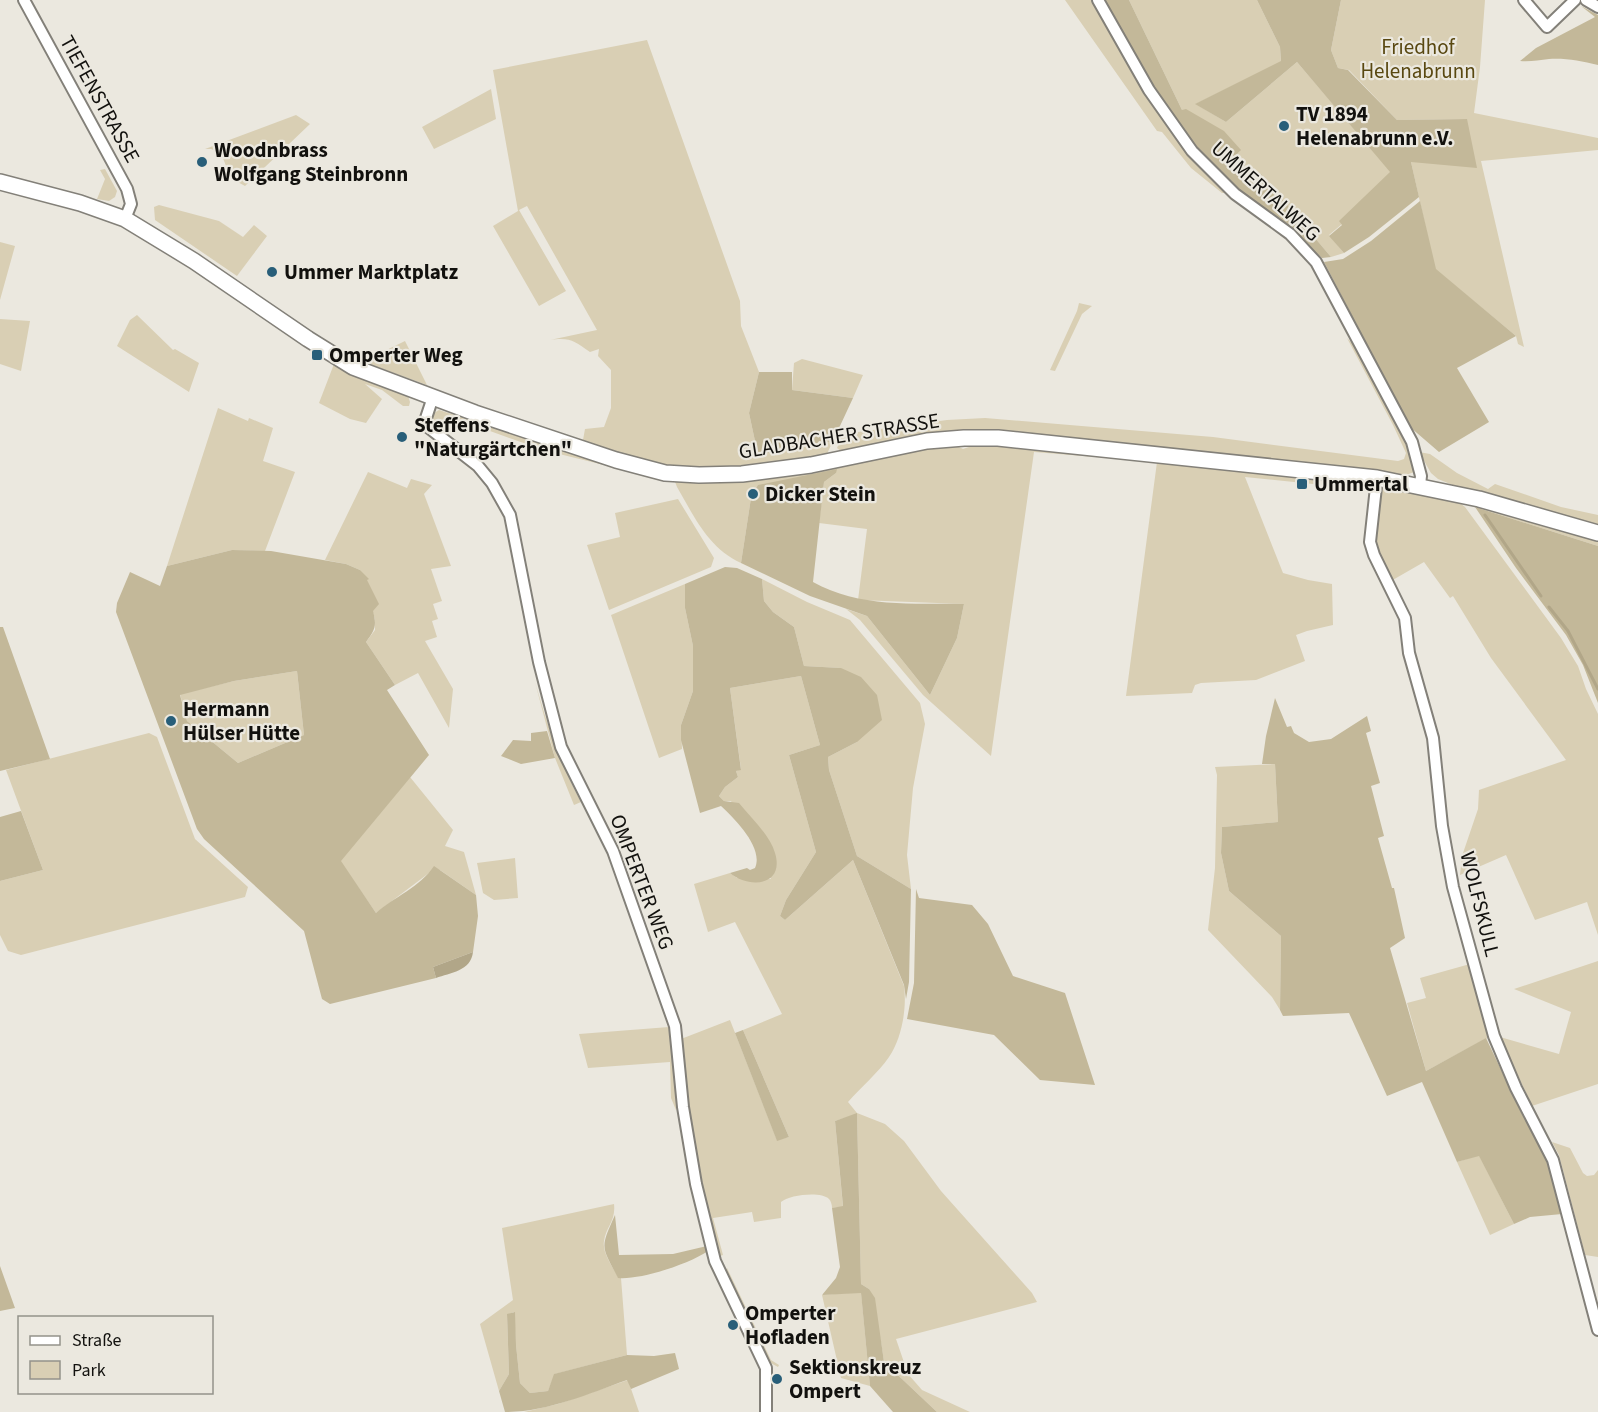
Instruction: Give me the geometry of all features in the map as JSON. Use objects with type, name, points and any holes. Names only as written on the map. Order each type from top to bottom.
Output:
[{"type":"main road","name":"GLADBACHER STRASSE","points":[[0,182],[80,203],[125,219],[194,261],[327,352],[353,367],[564,444],[665,473],[742,474],[811,465],[874,450],[927,441],[987,438],[1052,442],[1377,478],[1420,485],[1479,499],[1598,533]]},
{"type":"street","name":"TIEFENSTRASSE","points":[[24,0],[127,189],[131,204],[125,219]]},
{"type":"street","name":"UMMERTALWEG","points":[[1098,0],[1149,90],[1192,151],[1235,194],[1290,234],[1316,262],[1412,442],[1421,476],[1420,485]]},
{"type":"street","points":[[1524,0],[1548,27],[1575,0]]},
{"type":"street","points":[[1586,0],[1598,7]]},
{"type":"street","name":"OMPERTER WEG","points":[[433,397],[424,424],[478,466],[492,483],[510,515],[539,662],[561,747],[613,851],[675,1026],[683,1107],[696,1184],[715,1261],[766,1368],[766,1412]]},
{"type":"street","name":"WOLFSKULL","points":[[1377,478],[1370,542],[1374,555],[1405,618],[1409,653],[1433,738],[1442,826],[1453,887],[1494,1036],[1516,1088],[1553,1160],[1598,1330]]},
{"type":"green space","points":[[1065,0],[1093,0],[1151,99],[1227,193],[1222,193],[1191,168],[1162,132],[1157,131]]},
{"type":"green space","name":"TV 1894 Helenabrunn e.V.","points":[[1129,0],[1257,0],[1280,47],[1281,62],[1196,104],[1226,122],[1297,62],[1391,172],[1340,221],[1342,224],[1329,235],[1344,253],[1331,257],[1261,175],[1257,178],[1236,155],[1240,151],[1182,110]]},
{"type":"green space","name":"Friedhof Helenabrunn","points":[[1341,0],[1485,0],[1474,113],[1598,138],[1598,150],[1481,161],[1524,347],[1518,344],[1516,336],[1435,269],[1411,162],[1467,123],[1467,119],[1397,120],[1349,70],[1338,68],[1331,50]]},
{"type":"green space","points":[[647,40],[740,301],[741,326],[759,372],[749,413],[758,455],[833,441],[825,458],[801,463],[692,470],[657,466],[548,434],[550,430],[583,440],[585,429],[604,427],[611,408],[611,370],[598,356],[599,349],[590,352],[571,341],[550,340],[597,330],[527,206],[519,210],[566,291],[539,306],[493,226],[518,211],[493,70]]},
{"type":"green space","points":[[491,89],[496,119],[434,149],[422,127]]},
{"type":"green space","points":[[296,115],[310,124],[245,186],[223,174],[226,166],[221,153],[205,149]]},
{"type":"green space","points":[[105,169],[117,191],[115,197],[109,201],[97,199],[105,179],[100,170]]},
{"type":"green space","points":[[159,205],[219,221],[243,237],[254,225],[267,236],[237,276],[155,220],[154,207]]},
{"type":"green space","points":[[0,242],[15,246],[0,300]]},
{"type":"green space","points":[[1079,303],[1092,306],[1082,314],[1055,371],[1050,370],[1077,311]]},
{"type":"green space","points":[[137,315],[173,350],[199,363],[189,392],[117,346],[130,320]]},
{"type":"green space","points":[[0,319],[30,321],[21,371],[0,364]]},
{"type":"green space","points":[[1347,338],[1354,345],[1412,455],[1414,472],[1406,475],[1033,436],[843,453],[837,448],[843,434],[947,420],[985,418],[1213,437],[1398,461],[1404,459],[1406,453],[1393,425]]},
{"type":"green space","points":[[405,341],[427,385],[372,365],[366,360]]},
{"type":"green space","points":[[802,359],[863,375],[853,398],[792,390],[794,363]]},
{"type":"green space","points":[[334,364],[408,396],[409,406],[403,406],[382,390],[365,384],[382,399],[366,423],[350,419],[319,403]]},
{"type":"green space","points":[[218,408],[248,421],[249,418],[273,428],[263,461],[295,472],[265,551],[232,550],[167,566]]},
{"type":"green space","points":[[439,410],[587,458],[661,479],[543,450],[454,418],[443,433],[432,423],[433,415]]},
{"type":"green space","points":[[959,443],[959,447],[963,449],[978,444],[1164,460],[1166,463],[1368,484],[1370,490],[1245,477],[1283,573],[1332,584],[1333,625],[1296,635],[1305,661],[1256,680],[1201,683],[1195,685],[1192,693],[1126,696],[1157,462],[1034,452],[991,756],[923,695],[860,620],[846,609],[867,616],[930,695],[957,638],[964,604],[858,600],[867,529],[819,523],[824,482],[836,473],[751,498],[741,563],[719,549],[703,530],[674,479]]},
{"type":"green space","points":[[1419,452],[1430,454],[1457,473],[1488,489],[1495,484],[1561,507],[1598,515],[1598,527],[1465,490],[1438,479],[1431,473]]},
{"type":"green space","points":[[368,472],[407,488],[411,479],[432,485],[424,494],[451,566],[431,569],[442,601],[433,604],[438,619],[432,621],[437,637],[425,641],[453,689],[449,728],[418,673],[395,685],[366,642],[375,630],[375,619],[360,570],[346,564],[325,560]]},
{"type":"green space","points":[[1385,485],[1455,499],[1465,507],[1561,638],[1578,666],[1598,714],[1598,935],[1587,902],[1535,920],[1506,855],[1460,875],[1462,856],[1478,809],[1479,790],[1566,760],[1491,658],[1453,596],[1450,598],[1424,562],[1391,581],[1374,546],[1379,491]]},
{"type":"green space","points":[[678,499],[714,558],[711,567],[609,610],[587,545],[620,537],[615,513]]},
{"type":"green space","points":[[1486,506],[1598,542],[1598,546],[1475,507]]},
{"type":"green space","points":[[762,579],[807,602],[850,620],[920,703],[925,724],[913,788],[907,855],[911,889],[857,856],[829,770],[828,757],[857,742],[841,668],[804,666],[794,627],[773,612],[764,601]]},
{"type":"green space","points":[[685,584],[685,608],[693,646],[693,691],[681,725],[682,749],[659,758],[611,615]]},
{"type":"green space","points":[[297,671],[304,735],[238,763],[187,721],[180,694],[234,681]]},
{"type":"green space","points":[[801,676],[820,745],[789,755],[816,852],[786,900],[780,916],[785,920],[853,860],[904,986],[905,1004],[902,1023],[894,1049],[880,1069],[848,1102],[857,1113],[885,1124],[904,1141],[941,1191],[1032,1293],[1037,1302],[896,1339],[908,1374],[922,1390],[970,1412],[937,1412],[884,1362],[869,1289],[861,1284],[857,1114],[835,1121],[843,1207],[832,1208],[829,1199],[825,1197],[805,1195],[791,1197],[781,1202],[781,1218],[754,1222],[752,1212],[713,1218],[723,1255],[720,1256],[700,1184],[687,1108],[681,1039],[730,1020],[777,1140],[789,1137],[743,1030],[782,1014],[735,922],[708,932],[694,884],[730,873],[737,878],[771,879],[731,801],[724,801],[719,796],[725,787],[738,777],[736,771],[741,769],[730,688]]},
{"type":"green space","points":[[535,682],[555,743],[581,802],[574,805],[555,758]]},
{"type":"green space","points":[[149,733],[157,737],[195,839],[248,887],[245,897],[21,955],[8,951],[0,935],[0,881],[43,870],[6,770]]},
{"type":"green space","points":[[1275,764],[1278,822],[1222,827],[1221,853],[1229,891],[1281,936],[1280,1010],[1272,997],[1208,930],[1215,868],[1217,775],[1215,767]]},
{"type":"green space","points":[[410,777],[453,830],[445,846],[464,852],[476,895],[440,870],[429,873],[376,913],[340,861]]},
{"type":"green space","points":[[515,858],[518,898],[494,900],[483,893],[477,863]]},
{"type":"green space","points":[[1598,961],[1598,1084],[1532,1106],[1500,1037],[1559,1054],[1571,1012],[1514,989]]},
{"type":"green space","points":[[1470,964],[1491,1036],[1426,1071],[1407,1003],[1426,998],[1420,978]]},
{"type":"green space","points":[[669,1027],[677,1083],[676,1110],[671,1098],[670,1062],[588,1068],[579,1034]]},
{"type":"green space","points":[[1552,1142],[1570,1148],[1583,1173],[1587,1176],[1594,1175],[1598,1170],[1598,1257],[1585,1255],[1559,1155]]},
{"type":"green space","points":[[1479,1155],[1514,1224],[1490,1235],[1457,1162]]},
{"type":"green space","points":[[614,1204],[614,1215],[605,1236],[604,1246],[608,1260],[618,1277],[621,1278],[627,1355],[555,1374],[548,1391],[530,1393],[520,1383],[514,1312],[507,1315],[509,1374],[499,1391],[480,1324],[513,1300],[502,1228]]},
{"type":"green space","points":[[727,1268],[771,1360],[779,1365],[778,1367],[769,1362],[725,1272]]},
{"type":"green space","points":[[861,1292],[870,1386],[841,1378],[822,1295]]},
{"type":"green space","points":[[628,1380],[639,1412],[524,1412],[558,1404]]},
{"type":"shaded area","points":[[1102,0],[1129,0],[1182,110],[1186,109],[1224,131],[1241,150],[1236,155],[1256,178],[1261,174],[1331,257],[1322,258],[1231,184],[1205,158],[1171,116],[1156,93]]},
{"type":"shaded area","points":[[1257,0],[1341,0],[1331,50],[1338,68],[1348,70],[1397,120],[1467,119],[1477,168],[1411,162],[1419,197],[1369,237],[1344,253],[1329,236],[1342,225],[1339,221],[1390,172],[1297,62],[1226,122],[1195,104],[1281,61],[1280,47]]},
{"type":"shaded area","points":[[1581,6],[1598,15],[1598,65],[1561,59],[1520,61],[1536,48],[1595,17]]},
{"type":"shaded area","points":[[1420,201],[1436,269],[1516,336],[1457,368],[1489,422],[1439,452],[1410,427],[1324,262],[1343,259],[1371,241]]},
{"type":"shaded area","points":[[759,372],[792,372],[792,390],[853,398],[833,441],[758,455],[749,413]]},
{"type":"shaded area","points":[[837,469],[836,473],[824,482],[813,582],[849,596],[868,600],[964,604],[957,638],[930,695],[867,616],[810,596],[741,563],[751,498],[758,485]]},
{"type":"shaded area","points":[[1475,507],[1598,546],[1598,703],[1583,665],[1566,635],[1516,568]]},
{"type":"shaded area","points":[[232,550],[271,551],[346,564],[360,570],[369,579],[367,580],[379,604],[373,611],[374,628],[366,642],[395,685],[387,690],[429,755],[341,861],[376,913],[422,880],[434,866],[476,895],[478,916],[473,952],[433,967],[436,978],[330,1004],[322,999],[304,931],[204,839],[197,829],[116,612],[117,603],[130,572],[160,586],[167,566]],"holes":[[[297,671],[304,735],[238,763],[187,721],[180,695],[234,681]]]},
{"type":"shaded area","points":[[725,567],[737,568],[762,579],[764,601],[773,612],[794,627],[804,666],[841,668],[861,677],[877,695],[882,720],[857,742],[828,757],[829,770],[857,856],[911,889],[909,982],[906,999],[904,985],[853,860],[785,920],[780,916],[786,900],[816,852],[789,755],[820,745],[801,676],[730,688],[741,770],[736,771],[738,777],[725,787],[719,796],[724,801],[739,803],[773,846],[777,864],[770,878],[755,882],[746,881],[730,873],[755,868],[757,860],[752,843],[747,834],[721,806],[700,813],[681,740],[681,725],[693,691],[693,646],[685,608],[685,584]]},
{"type":"shaded area","points":[[0,627],[3,627],[50,759],[0,771]]},
{"type":"shaded area","points":[[1275,698],[1287,727],[1291,726],[1294,733],[1309,742],[1331,739],[1367,716],[1371,731],[1366,733],[1380,783],[1371,786],[1384,836],[1378,838],[1392,888],[1394,888],[1405,938],[1390,948],[1426,1071],[1486,1038],[1521,1112],[1548,1159],[1562,1214],[1530,1217],[1514,1224],[1479,1156],[1457,1162],[1422,1082],[1387,1096],[1349,1013],[1283,1016],[1280,1010],[1281,936],[1229,891],[1221,853],[1222,827],[1278,822],[1275,764],[1262,764]]},
{"type":"shaded area","points":[[547,731],[555,758],[521,764],[501,756],[513,740],[531,741],[531,733]]},
{"type":"shaded area","points":[[21,811],[43,870],[0,881],[0,817]]},
{"type":"shaded area","points":[[916,889],[919,898],[972,905],[988,924],[1013,976],[1065,993],[1095,1085],[1040,1080],[994,1035],[907,1019],[914,983]]},
{"type":"shaded area","points":[[473,952],[464,967],[436,978],[433,967]]},
{"type":"shaded area","points":[[743,1030],[789,1137],[777,1141],[735,1033]]},
{"type":"shaded area","points":[[857,1113],[861,1284],[869,1289],[875,1298],[884,1362],[937,1412],[893,1412],[870,1386],[861,1293],[822,1295],[836,1278],[840,1267],[832,1208],[843,1206],[835,1121]]},
{"type":"shaded area","points":[[615,1215],[619,1255],[673,1254],[707,1246],[708,1251],[664,1270],[618,1278],[604,1247]]},
{"type":"shaded area","points":[[0,1266],[15,1308],[0,1311]]},
{"type":"shaded area","points":[[515,1312],[520,1383],[530,1393],[548,1391],[554,1374],[627,1355],[654,1356],[675,1353],[679,1369],[631,1389],[627,1380],[552,1406],[505,1412],[499,1391],[509,1374],[507,1314]]},
{"type":"waterway","points":[[1485,515],[1541,596]]},
{"type":"waterway","points":[[1549,607],[1568,631],[1598,689]]},
{"type":"place","name":"TV 1894 Helenabrunn e.V.","points":[[1284,126]]},
{"type":"place","name":"Woodnbrass Wolfgang Steinbronn","points":[[202,162]]},
{"type":"place","name":"Ummer Marktplatz","points":[[272,272]]},
{"type":"place","name":"Omperter Weg","points":[[317,355]]},
{"type":"place","name":"Steffens \"Naturgärtchen\"","points":[[402,437]]},
{"type":"place","name":"Ummertal","points":[[1302,484]]},
{"type":"place","name":"Dicker Stein","points":[[753,494]]},
{"type":"place","name":"Hermann Hülser Hütte","points":[[171,721]]},
{"type":"place","name":"Omperter Hofladen","points":[[733,1325]]},
{"type":"place","name":"Sektionskreuz Ompert","points":[[777,1379]]}]
